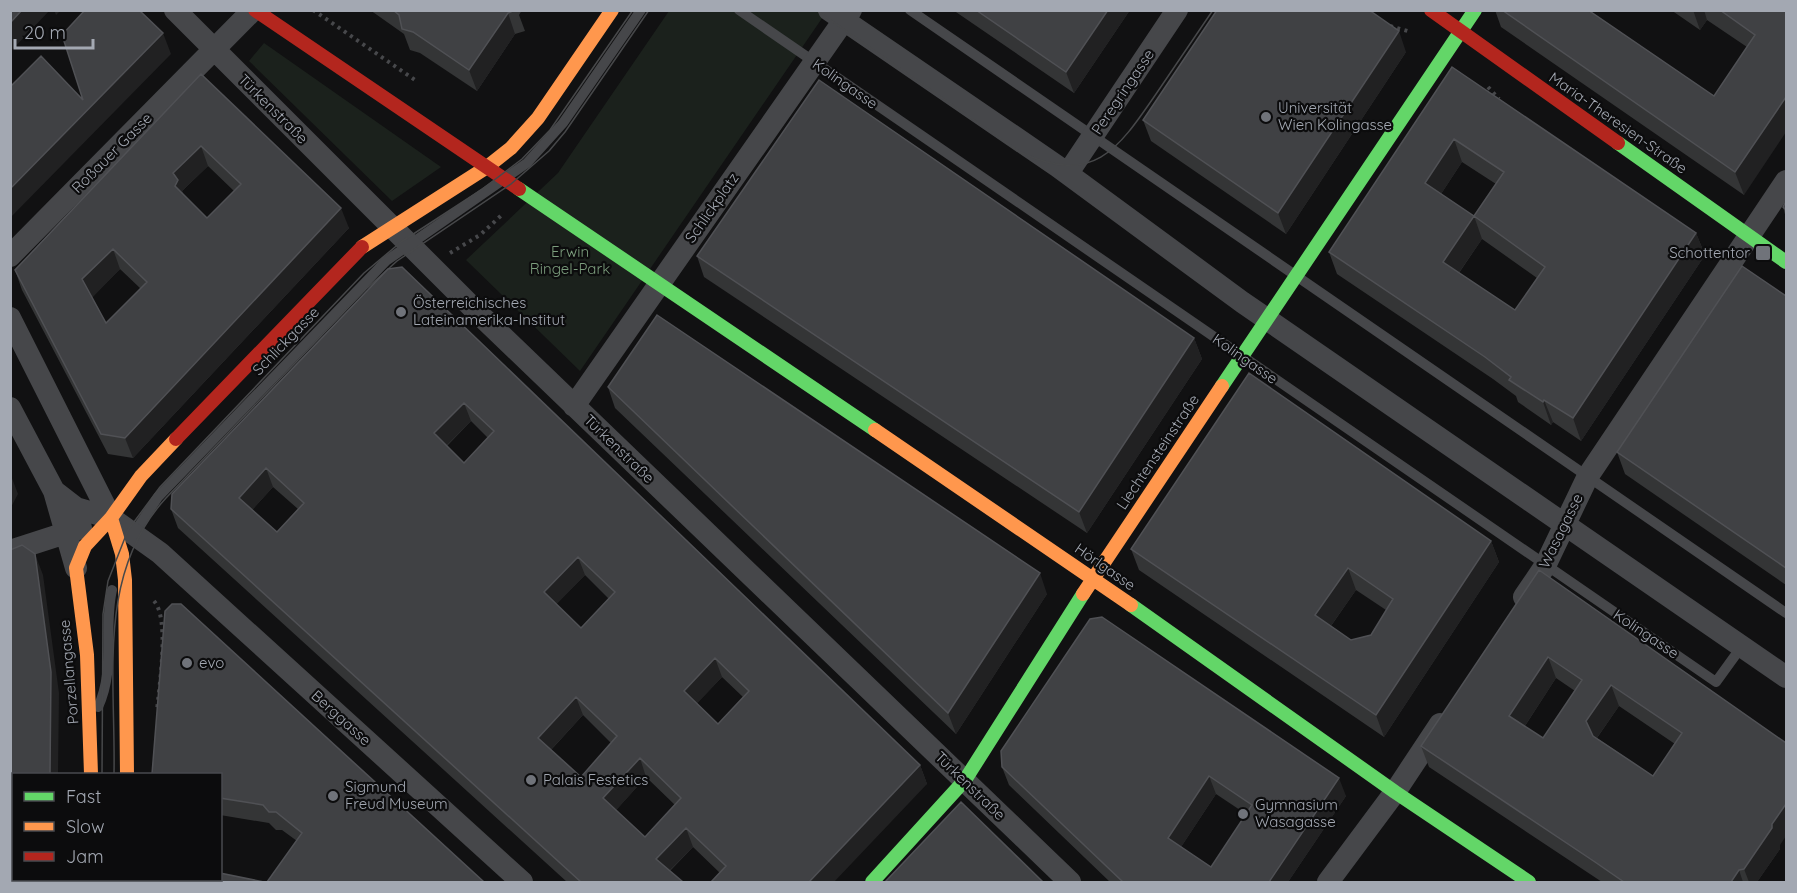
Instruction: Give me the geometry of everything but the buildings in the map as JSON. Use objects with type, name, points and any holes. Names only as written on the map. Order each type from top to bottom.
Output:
[{"type":"street","name":"Türkenstraße","points":[[175,10],[408,245],[1070,882]]},
{"type":"street","points":[[214,51],[254,10],[659,284]]},
{"type":"street","points":[[487,167],[511,148],[538,118],[612,10]]},
{"type":"street","name":"Peregringasse","points":[[1068,173],[1177,10]]},
{"type":"street","name":"Maria-Theresien-Straße","points":[[1431,10],[1786,262]]},
{"type":"street","name":"Liechtensteinstraße","points":[[872,882],[965,780],[1093,578],[1475,10]]},
{"type":"street","points":[[841,14],[1068,173],[1267,319],[1786,677]]},
{"type":"street","name":"Schlickplatz","points":[[574,406],[814,63],[841,14]]},
{"type":"street","name":"Roßauer Gasse","points":[[10,256],[214,51]]},
{"type":"street","name":"Schlickgasse","points":[[76,568],[85,546],[111,518],[141,476],[367,242],[487,167]]},
{"type":"street","name":"Wasagasse","points":[[1512,615],[1545,566],[1588,476],[1786,181]]},
{"type":"street","name":"Hörlgasse","points":[[659,284],[1093,578],[1395,792],[1528,882]]},
{"type":"street","points":[[10,318],[111,518],[122,556],[125,580],[127,773]]},
{"type":"street","points":[[10,408],[54,491],[58,535],[76,568]]},
{"type":"street","points":[[54,491],[76,508],[111,518]]},
{"type":"street","points":[[10,551],[111,518]]},
{"type":"street","name":"Berggasse","points":[[111,518],[160,553],[522,882]]},
{"type":"street","name":"Porzellangasse","points":[[76,568],[87,655],[91,773]]},
{"type":"street","points":[[1328,882],[1395,792],[1454,704]]},
{"type":"lane","name":"Schlickgasse","points":[[90,723],[107,686],[108,616],[122,556],[147,511],[165,489],[360,286],[408,245],[527,163],[563,123],[640,10]]},
{"type":"lane","name":"Kolingasse","points":[[739,10],[1716,682],[1742,646]]},
{"type":"lane","points":[[910,10],[1786,613]]},
{"type":"path","points":[[313,10],[419,83]]},
{"type":"path","points":[[429,265],[480,235],[525,193]]},
{"type":"path","points":[[153,598],[160,607],[162,643],[157,715]]},
{"type":"green space","name":"Erwin Ringel-Park","points":[[669,11],[827,11],[580,371],[466,260],[558,173]]},
{"type":"green space","points":[[264,43],[441,167],[392,201],[249,61]]},
{"type":"tram line","points":[[102,773],[103,614],[108,581],[128,530],[160,487],[364,273],[401,242],[481,190],[522,159],[550,130],[633,10]]},
{"type":"tram line","points":[[114,773],[114,629],[119,594],[129,560],[144,528],[166,498],[366,289],[397,261],[511,184],[549,151],[565,132],[649,10]]},
{"type":"tram line","points":[[816,10],[1020,152],[1045,162],[1067,165],[1085,164],[1101,157],[1129,132],[1213,10]]},
{"type":"traffic: fast","points":[[1222,386],[1475,10]]},
{"type":"traffic: fast","points":[[1618,143],[1786,262]]},
{"type":"traffic: fast","points":[[519,189],[875,430]]},
{"type":"traffic: fast","points":[[872,882],[965,780],[1083,594]]},
{"type":"traffic: fast","points":[[1131,605],[1395,792],[1529,882]]},
{"type":"traffic: slow","points":[[362,247],[487,167],[511,148],[538,118],[612,10]]},
{"type":"traffic: slow","points":[[1083,594],[1222,386]]},
{"type":"traffic: slow","points":[[875,430],[1131,605]]},
{"type":"traffic: slow","points":[[91,773],[87,655],[76,568],[85,546],[111,518],[141,476],[176,439]]},
{"type":"traffic: slow","points":[[111,518],[122,554],[125,580],[127,773]]},
{"type":"traffic: jam","points":[[255,10],[519,189]]},
{"type":"traffic: jam","points":[[1431,10],[1618,143]]},
{"type":"traffic: jam","points":[[176,439],[362,247]]},
{"type":"place","name":"Universität Wien Kolingasse","points":[[1266,117]]},
{"type":"place","name":"Schottentor","points":[[1763,253]]},
{"type":"place","name":"Österreichisches Lateinamerika-Institut","points":[[401,312]]},
{"type":"place","name":"evo","points":[[187,663]]},
{"type":"place","name":"Palais Festetics","points":[[531,780]]},
{"type":"place","name":"Sigmund Freud Museum","points":[[333,796]]},
{"type":"place","name":"Gymnasium Wasagasse","points":[[1243,814]]}]
